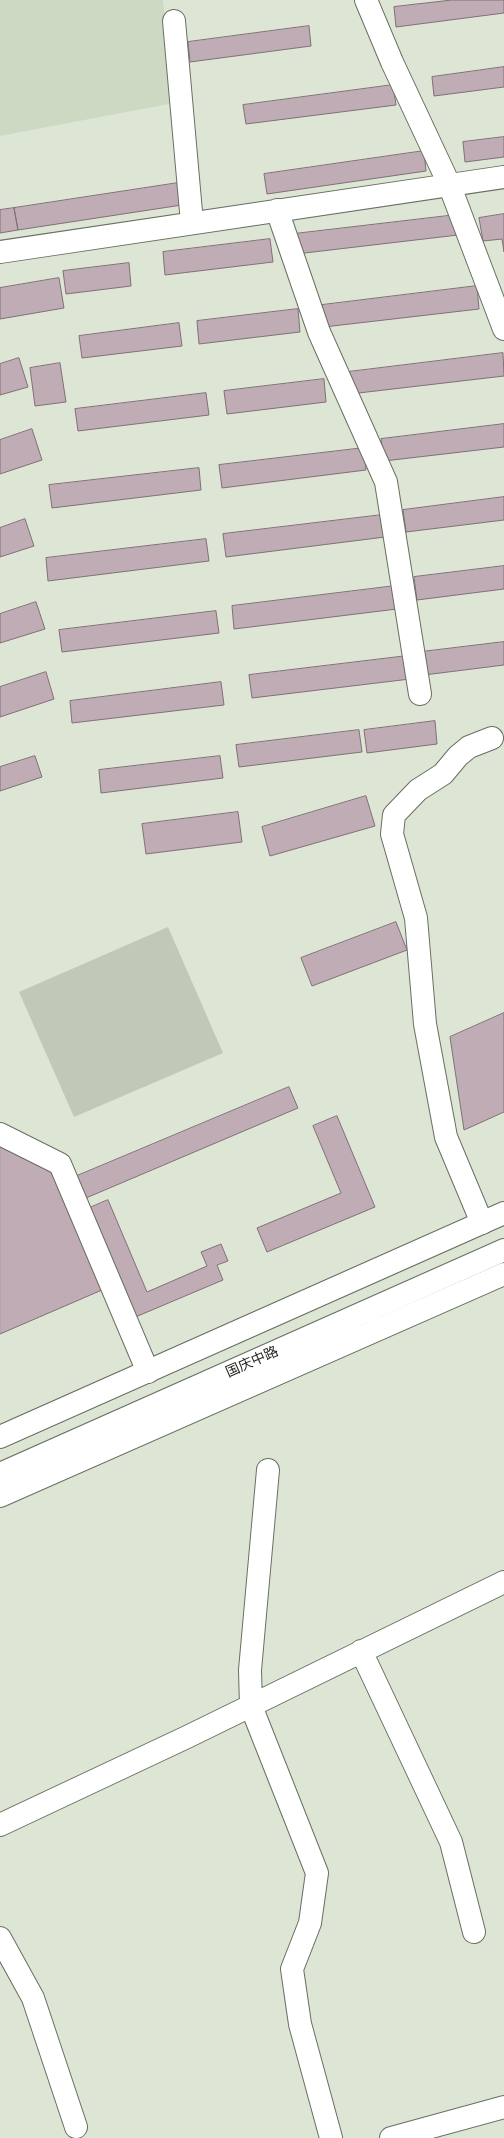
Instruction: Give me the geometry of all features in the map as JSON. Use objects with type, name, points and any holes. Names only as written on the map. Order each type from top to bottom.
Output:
[{"type":"street","points":[[366,0],[392,62],[450,184],[504,329]]},
{"type":"street","points":[[174,21],[192,223]]},
{"type":"street","points":[[0,252],[504,177]]},
{"type":"street","points":[[277,210],[319,332],[386,482],[420,694]]},
{"type":"street","points":[[482,1223],[446,1137],[425,1024],[416,918],[392,834],[394,816],[418,790],[443,774],[458,756],[469,747],[492,738]]},
{"type":"street","points":[[0,1134],[60,1164],[148,1372]]},
{"type":"street","points":[[0,1437],[504,1213]]},
{"type":"street","name":"国庆中路","points":[[0,1474],[504,1250]]},
{"type":"street","points":[[0,1496],[504,1274]]},
{"type":"street","points":[[268,1470],[250,1670],[251,1706],[317,1872],[310,1923],[292,1969],[300,2024],[331,2138]]},
{"type":"street","points":[[0,1825],[251,1706],[504,1582]]},
{"type":"street","points":[[362,1651],[451,1842],[474,1932]]},
{"type":"street","points":[[0,1938],[32,1998],[76,2127]]},
{"type":"street","points":[[391,2138],[504,2107]]},
{"type":"shaded area","points":[[0,0],[163,0],[174,103],[0,136]]},
{"type":"shaded area","points":[[168,927],[223,1053],[74,1117],[19,992]]},
{"type":"building","points":[[452,0],[504,0],[504,13],[396,27],[394,7]]},
{"type":"building","points":[[309,26],[311,46],[190,62],[188,42]]},
{"type":"building","points":[[504,67],[504,87],[434,96],[432,77]]},
{"type":"building","points":[[393,85],[396,105],[246,124],[243,105]]},
{"type":"building","points":[[504,137],[504,157],[465,162],[463,142]]},
{"type":"building","points":[[424,151],[426,171],[267,194],[264,174]]},
{"type":"building","points":[[178,183],[182,205],[18,230],[14,208]]},
{"type":"building","points":[[14,208],[18,230],[0,233],[0,210]]},
{"type":"building","points":[[504,214],[504,252],[502,239],[483,241],[479,218]]},
{"type":"building","points":[[456,215],[458,235],[296,254],[294,234]]},
{"type":"building","points":[[270,239],[273,262],[165,275],[163,252]]},
{"type":"building","points":[[129,263],[131,286],[66,294],[63,271]]},
{"type":"building","points":[[59,278],[64,308],[0,319],[0,288]]},
{"type":"building","points":[[477,286],[479,309],[324,327],[322,305]]},
{"type":"building","points":[[298,309],[300,332],[199,344],[197,321]]},
{"type":"building","points":[[179,323],[182,346],[82,358],[79,336]]},
{"type":"building","points":[[503,353],[504,376],[350,394],[348,372]]},
{"type":"building","points":[[19,358],[28,387],[0,395],[0,364]]},
{"type":"building","points":[[60,363],[66,402],[35,406],[30,368]]},
{"type":"building","points":[[324,379],[326,402],[227,414],[224,391]]},
{"type":"building","points":[[206,393],[209,415],[78,431],[75,409]]},
{"type":"building","points":[[504,424],[504,447],[384,461],[381,439]]},
{"type":"building","points":[[32,429],[42,460],[0,474],[0,440]]},
{"type":"building","points":[[364,448],[366,470],[222,488],[219,465]]},
{"type":"building","points":[[199,468],[201,490],[52,508],[49,485]]},
{"type":"building","points":[[504,497],[504,520],[406,532],[403,510]]},
{"type":"building","points":[[382,515],[385,537],[226,557],[223,534]]},
{"type":"building","points":[[25,519],[34,546],[0,557],[0,528]]},
{"type":"building","points":[[206,539],[209,561],[48,581],[46,558]]},
{"type":"building","points":[[504,566],[504,589],[417,600],[414,577]]},
{"type":"building","points":[[395,586],[397,609],[234,629],[232,606]]},
{"type":"building","points":[[36,602],[45,629],[0,643],[0,614]]},
{"type":"building","points":[[216,611],[219,633],[62,652],[59,630]]},
{"type":"building","points":[[504,642],[504,665],[424,675],[421,652]]},
{"type":"building","points":[[407,656],[410,679],[252,698],[249,675]]},
{"type":"building","points":[[46,672],[54,699],[0,717],[0,687]]},
{"type":"building","points":[[221,682],[224,705],[72,723],[70,701]]},
{"type":"building","points":[[435,721],[437,744],[367,753],[364,730]]},
{"type":"building","points":[[359,730],[362,752],[239,767],[236,745]]},
{"type":"building","points":[[35,756],[42,777],[0,791],[0,767]]},
{"type":"building","points":[[220,756],[223,778],[101,793],[99,770]]},
{"type":"building","points":[[366,796],[375,826],[270,856],[262,827]]},
{"type":"building","points":[[238,812],[242,842],[146,854],[142,824]]},
{"type":"building","points":[[396,922],[407,950],[312,986],[301,958]]},
{"type":"building","points":[[504,1013],[504,1112],[464,1130],[450,1037]]},
{"type":"building","points":[[289,1087],[298,1108],[86,1198],[77,1176]]},
{"type":"building","points":[[337,1116],[375,1207],[267,1252],[257,1228],[341,1193],[313,1126]]},
{"type":"building","points":[[0,1143],[50,1169],[102,1290],[0,1334]]},
{"type":"building","points":[[108,1200],[147,1292],[207,1266],[201,1252],[221,1244],[228,1261],[217,1265],[223,1280],[133,1318],[87,1209]]}]
